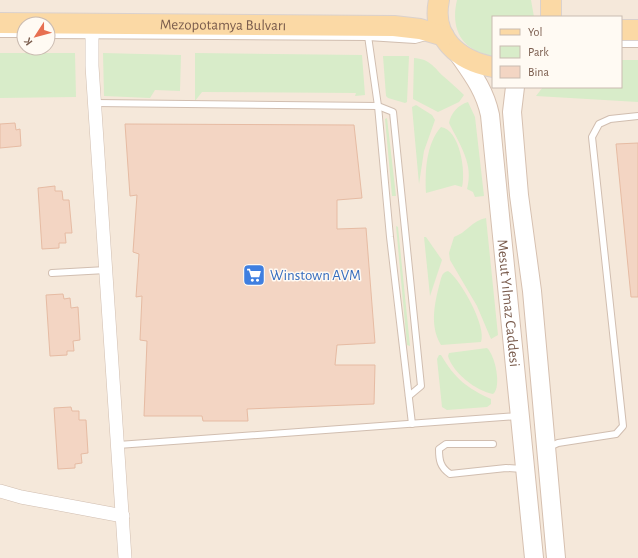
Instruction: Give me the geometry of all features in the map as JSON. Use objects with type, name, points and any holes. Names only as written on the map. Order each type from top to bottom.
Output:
[{"type":"main road","points":[[439,0],[437,8],[442,35],[459,55],[476,64],[492,67]]},
{"type":"main road","points":[[551,0],[551,16]]},
{"type":"main road","name":"Mezopotamya Bulvarı","points":[[0,23],[92,30],[368,31],[420,28],[442,35]]},
{"type":"main road","points":[[622,30],[638,30]]},
{"type":"main road","name":"Mesut Yılmaz Caddesi","points":[[459,55],[480,85],[487,100],[490,115],[534,558]]},
{"type":"main road","name":"Mesut Yılmaz Caddesi","points":[[515,88],[512,112],[519,195],[532,291],[556,558]]},
{"type":"street","points":[[92,30],[95,103],[125,558]]},
{"type":"street","points":[[0,491],[20,497],[123,516]]},
{"type":"lane","points":[[56,34],[92,30]]},
{"type":"lane","points":[[368,31],[378,106],[390,237],[412,424]]},
{"type":"lane","points":[[0,34],[16,34]]},
{"type":"lane","points":[[622,44],[638,44]]},
{"type":"lane","points":[[95,103],[378,106],[393,112],[421,386],[409,396]]},
{"type":"lane","points":[[546,448],[558,443],[616,434],[623,426],[592,137],[599,124],[610,119],[638,116]]},
{"type":"lane","points":[[52,273],[106,270]]},
{"type":"lane","points":[[118,445],[520,416]]},
{"type":"lane","points":[[493,444],[446,444],[439,448],[439,461],[444,470],[450,474],[506,468],[525,469]]},
{"type":"shaded area","points":[[0,0],[638,0],[638,558],[0,558]]},
{"type":"green space","points":[[457,0],[531,0],[534,16],[492,16],[492,56],[473,49],[466,44],[457,30],[455,11]]},
{"type":"green space","points":[[0,53],[16,53],[16,56],[56,56],[56,53],[75,53],[76,97],[0,98]]},
{"type":"green space","points":[[103,53],[181,55],[180,91],[155,90],[150,98],[104,96]]},
{"type":"green space","points":[[195,53],[362,55],[365,95],[355,96],[356,93],[202,92],[195,101]]},
{"type":"green space","points":[[383,56],[409,56],[407,102],[405,103],[386,96]]},
{"type":"green space","points":[[414,58],[427,61],[461,92],[464,95],[459,102],[438,112],[413,99]]},
{"type":"green space","points":[[622,60],[638,60],[638,102],[536,96],[542,88],[622,88]]},
{"type":"green space","points":[[468,102],[475,117],[484,196],[475,197],[473,192],[467,189],[469,171],[465,155],[449,123],[451,116],[456,110],[461,105]]},
{"type":"green space","points":[[416,105],[432,115],[435,120],[424,151],[419,184],[412,107]]},
{"type":"green space","points":[[387,118],[396,196],[392,196],[385,119]]},
{"type":"green space","points":[[441,127],[448,130],[457,143],[462,162],[462,187],[455,185],[426,193],[426,167],[429,150],[432,141]]},
{"type":"green space","points":[[486,218],[498,335],[491,339],[477,306],[450,260],[449,253],[454,237],[462,233],[477,221]]},
{"type":"green space","points":[[396,226],[398,227],[410,346],[407,345]]},
{"type":"green space","points":[[424,237],[426,237],[442,260],[430,296]]},
{"type":"green space","points":[[448,271],[466,293],[472,304],[480,326],[482,335],[481,342],[441,345],[435,331],[434,316],[439,286],[444,273]]},
{"type":"green space","points":[[487,348],[493,357],[497,378],[496,390],[493,394],[473,385],[460,375],[448,356],[449,353]]},
{"type":"green space","points":[[439,355],[441,355],[451,370],[462,382],[468,387],[491,399],[491,404],[487,407],[447,410],[442,407],[437,359]]},
{"type":"building","points":[[15,123],[16,130],[20,129],[21,146],[0,148],[0,124]]},
{"type":"building","name":"Winstown AVM","points":[[125,124],[354,125],[362,198],[337,200],[337,229],[366,228],[375,343],[337,345],[335,365],[375,365],[374,404],[247,409],[248,421],[203,421],[202,416],[144,416],[147,341],[140,340],[142,296],[136,297],[139,254],[133,252],[137,195],[130,196]]},
{"type":"building","points":[[638,143],[638,297],[631,297],[616,144]]},
{"type":"building","points":[[55,186],[55,191],[62,191],[63,200],[69,200],[72,233],[65,233],[66,243],[59,243],[59,248],[42,249],[38,188]]},
{"type":"building","points":[[63,294],[64,299],[70,298],[71,308],[78,307],[80,340],[73,341],[74,351],[67,351],[67,355],[50,356],[46,295]]},
{"type":"building","points":[[71,407],[72,411],[79,411],[79,420],[86,420],[88,453],[81,454],[82,463],[75,464],[75,468],[58,469],[54,408]]},
{"type":"place","name":"Winstown AVM","points":[[254,275]]}]
